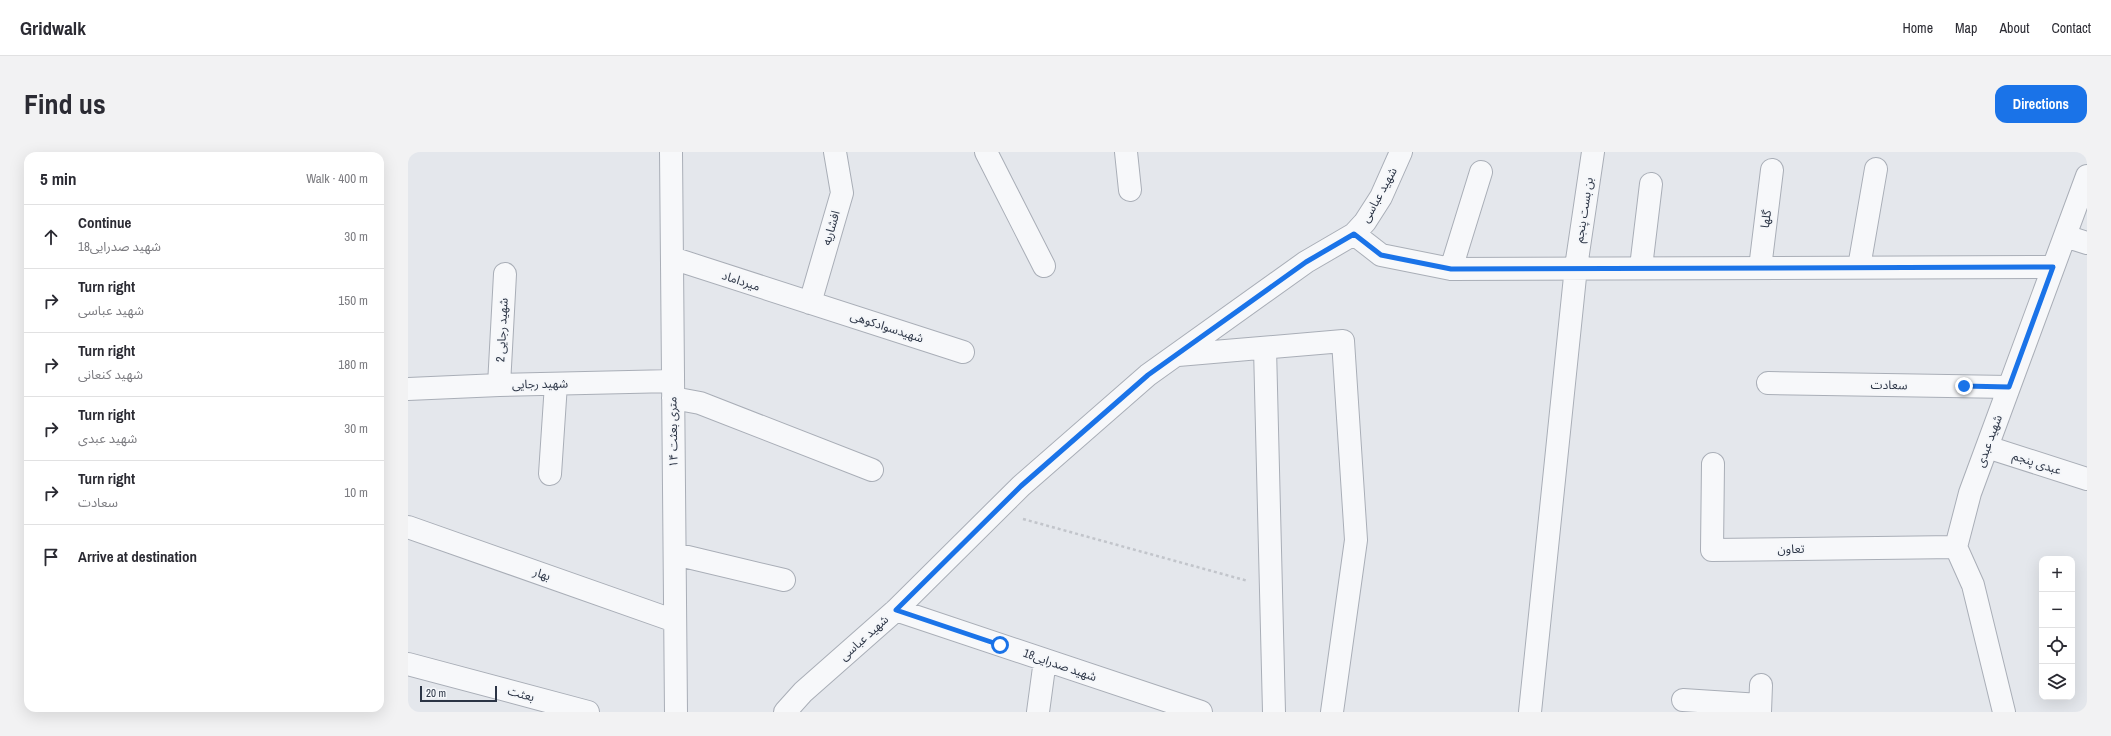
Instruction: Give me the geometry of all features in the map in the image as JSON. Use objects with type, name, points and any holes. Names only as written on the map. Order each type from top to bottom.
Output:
[{"type":"street","name":"۱۴ متری بعثت","points":[[671,152],[676,712]]},
{"type":"street","name":"افشاریه","points":[[810,303],[842,193],[835,152]]},
{"type":"street","points":[[986,152],[1044,266]]},
{"type":"street","points":[[1126,152],[1130,190]]},
{"type":"street","name":"شهید عباسی","points":[[785,712],[803,692],[896,610],[1021,486],[1148,375],[1306,262],[1354,234],[1365,222],[1381,196],[1401,152]]},
{"type":"street","name":"بن بست پنجم","points":[[1530,712],[1576,267],[1593,152]]},
{"type":"street","points":[[1859,267],[1876,169]]},
{"type":"street","name":"گلها","points":[[1760,268],[1772,170]]},
{"type":"street","points":[[1451,269],[1481,172]]},
{"type":"street","name":"شهید عبدی","points":[[1956,547],[1970,493],[2087,176]]},
{"type":"street","points":[[1641,267],[1651,184]]},
{"type":"street","points":[[1354,234],[1381,255],[1451,269],[1576,267],[2053,267]]},
{"type":"street","points":[[2065,236],[2087,243]]},
{"type":"street","name":"میرداماد","points":[[672,258],[810,303]]},
{"type":"street","name":"شهید رجایی 2","points":[[499,385],[505,274]]},
{"type":"street","name":"شهیدسوادکوهی","points":[[810,303],[963,352]]},
{"type":"street","points":[[1177,355],[1343,341],[1356,540],[1332,712]]},
{"type":"street","points":[[1265,348],[1274,712]]},
{"type":"street","name":"سعادت","points":[[1768,383],[2009,387]]},
{"type":"street","points":[[550,474],[556,384]]},
{"type":"street","name":"شهید رجایی","points":[[408,390],[499,385],[556,384],[673,390],[700,403],[872,470]]},
{"type":"street","name":"عبدی پنجم","points":[[1987,447],[2087,479]]},
{"type":"street","name":"تعاون","points":[[1713,464],[1712,550],[1956,547]]},
{"type":"street","name":"بهار","points":[[408,527],[675,621]]},
{"type":"street","points":[[1956,547],[1972,585],[2004,712]]},
{"type":"street","points":[[674,554],[784,580]]},
{"type":"street","name":"شهید صدرایی18","points":[[896,610],[1190,710]]},
{"type":"street","points":[[1038,712],[1045,660]]},
{"type":"street","name":"بعثت","points":[[408,664],[588,712]]},
{"type":"street","points":[[1683,700],[1760,700]]},
{"type":"path","points":[[995,511],[1271,588]]},
{"type":"route","points":[[1000,645],[896,610],[1021,486],[1148,375],[1306,262],[1354,234],[1381,255],[1451,269],[1576,267],[2053,267],[2009,387],[1964,386]]}]
